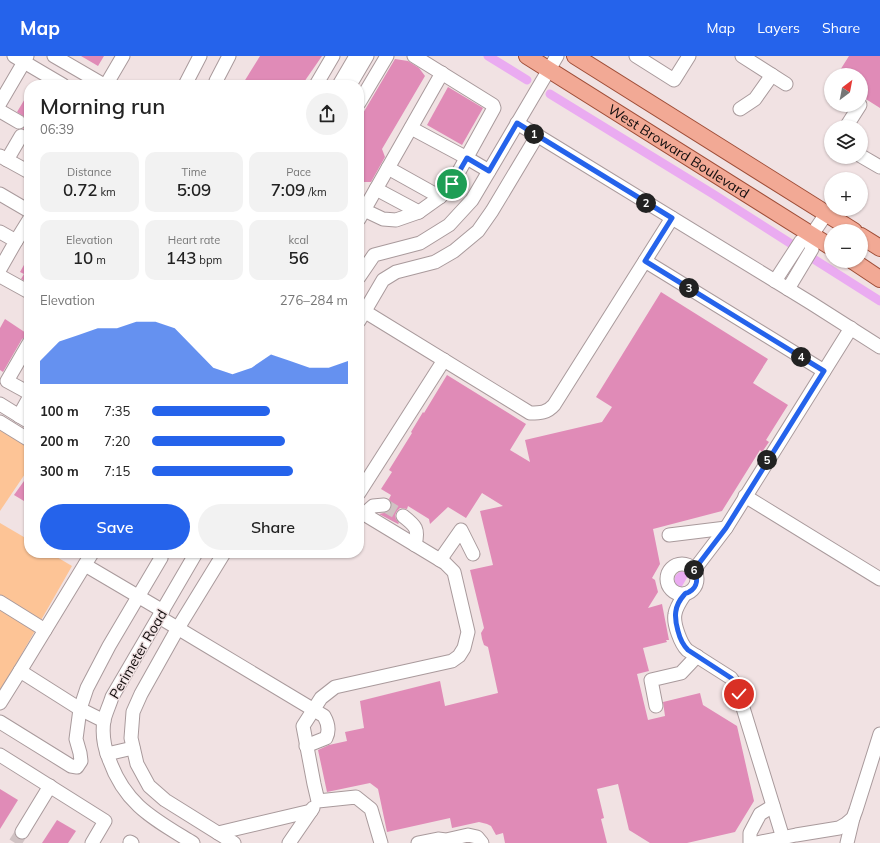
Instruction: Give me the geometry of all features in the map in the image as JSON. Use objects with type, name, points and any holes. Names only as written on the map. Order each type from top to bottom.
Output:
[{"type":"main road","name":"West Broward Boulevard","points":[[527,56],[553,63],[810,237],[824,244]]},
{"type":"main road","name":"West Broward Boulevard","points":[[575,56],[824,213]]},
{"type":"main road","name":"West Broward Boulevard","points":[[829,216],[842,224]]},
{"type":"main road","points":[[868,240],[880,248]]},
{"type":"main road","points":[[864,268],[880,279]]},
{"type":"street","points":[[108,80],[123,56]]},
{"type":"street","points":[[188,80],[200,56]]},
{"type":"street","points":[[217,80],[229,56]]},
{"type":"street","points":[[319,80],[333,56]]},
{"type":"street","points":[[346,80],[356,56]]},
{"type":"street","points":[[347,80],[367,56]]},
{"type":"street","points":[[364,95],[387,56]]},
{"type":"street","points":[[364,215],[396,220],[418,212],[440,197],[452,184],[494,106],[414,56]]},
{"type":"street","points":[[636,56],[654,61],[674,80],[689,56]]},
{"type":"street","points":[[742,56],[786,84]]},
{"type":"street","points":[[0,103],[22,58],[55,80]]},
{"type":"street","points":[[62,58],[97,80]]},
{"type":"street","points":[[364,270],[374,255],[420,243],[449,225],[472,200],[553,63]]},
{"type":"street","points":[[364,211],[442,73]]},
{"type":"street","points":[[740,109],[755,99],[772,75]]},
{"type":"street","points":[[0,111],[19,122]]},
{"type":"street","points":[[517,123],[880,347]]},
{"type":"street","points":[[411,128],[489,171]]},
{"type":"street","points":[[21,136],[4,158],[24,169]]},
{"type":"street","points":[[364,308],[383,280],[396,272],[435,262],[454,251],[478,231],[492,211],[537,136]]},
{"type":"street","points":[[868,160],[880,167]]},
{"type":"street","points":[[388,168],[440,197]]},
{"type":"street","points":[[376,189],[418,212]]},
{"type":"street","points":[[0,194],[24,207]]},
{"type":"street","points":[[775,281],[800,241],[810,237],[825,216]]},
{"type":"street","points":[[364,315],[444,360],[530,413],[549,411],[556,403],[672,218]]},
{"type":"street","points":[[2,261],[24,228]]},
{"type":"street","points":[[0,232],[16,241]]},
{"type":"street","points":[[788,289],[812,249],[810,237]]},
{"type":"street","points":[[645,261],[824,371]]},
{"type":"street","points":[[0,276],[24,289]]},
{"type":"street","points":[[694,570],[726,528],[850,328]]},
{"type":"street","points":[[24,352],[7,381],[24,390]]},
{"type":"street","points":[[364,485],[444,360]]},
{"type":"street","points":[[0,404],[24,419]]},
{"type":"street","points":[[0,422],[24,437]]},
{"type":"street","points":[[745,496],[880,579]]},
{"type":"street","points":[[364,510],[373,506],[384,505]]},
{"type":"street","points":[[289,843],[315,806],[314,784],[303,726],[321,698],[334,687],[452,661],[459,656],[464,648],[468,632],[454,572],[440,560],[364,514]]},
{"type":"street","points":[[403,516],[414,524],[417,534],[415,545]]},
{"type":"street","points":[[668,535],[726,528]]},
{"type":"street","points":[[440,560],[460,530],[472,554]]},
{"type":"street","points":[[0,703],[89,558]]},
{"type":"street","points":[[0,722],[71,766],[77,767],[81,761],[76,739],[80,709],[87,688],[109,646],[160,558]]},
{"type":"street","name":"Perimeter Road","points":[[193,558],[112,697],[104,721],[104,746],[113,771],[126,793],[145,812],[193,843]]},
{"type":"street","points":[[221,558],[178,628],[133,712],[131,738],[137,764],[149,786],[165,800],[234,843]]},
{"type":"street","points":[[685,594],[675,593],[668,586],[667,576],[676,565],[681,564],[690,567],[694,570],[696,575],[696,585],[685,594],[675,614],[675,620],[682,645],[731,678],[736,685],[783,838]]},
{"type":"street","points":[[85,565],[138,597],[178,628],[324,716],[329,732],[326,738],[306,746]]},
{"type":"street","points":[[0,602],[45,630]]},
{"type":"street","points":[[656,706],[651,680],[681,673],[697,656]]},
{"type":"street","points":[[20,671],[80,709],[104,721]]},
{"type":"street","points":[[847,843],[853,818],[880,734]]},
{"type":"street","points":[[107,754],[133,748]]},
{"type":"street","points":[[0,755],[105,821],[92,843]]},
{"type":"street","points":[[22,832],[50,786]]},
{"type":"street","points":[[218,833],[315,806],[356,797],[371,810],[381,843]]},
{"type":"street","points":[[750,843],[750,833],[760,814],[773,806]]},
{"type":"street","points":[[171,829],[183,811]]},
{"type":"street","points":[[756,843],[839,828],[853,818]]},
{"type":"street","points":[[418,843],[438,838],[446,840],[477,837],[482,843]]},
{"type":"shaded area","points":[[0,422],[24,437],[24,475],[0,511]]},
{"type":"shaded area","points":[[0,523],[24,537],[24,558],[58,558],[72,566],[0,692]]},
{"type":"shaded area","points":[[681,571],[686,573],[688,576],[681,588],[674,580],[676,575]]},
{"type":"building","points":[[81,56],[104,56],[98,66]]},
{"type":"building","points":[[260,56],[322,56],[305,80],[245,80]]},
{"type":"building","points":[[849,56],[880,56],[880,108],[868,100],[868,68],[841,68]]},
{"type":"building","points":[[395,59],[408,61],[419,68],[425,76],[382,149],[385,157],[371,182],[364,182],[364,112]]},
{"type":"building","points":[[448,87],[483,108],[462,145],[427,125]]},
{"type":"building","points":[[24,100],[24,117],[17,112]]},
{"type":"building","points":[[24,265],[24,274],[20,272]]},
{"type":"building","points":[[661,292],[768,359],[753,383],[788,405],[766,440],[769,442],[762,452],[760,450],[722,511],[653,529],[660,564],[652,578],[655,580],[658,592],[648,608],[662,604],[669,640],[666,640],[667,642],[643,648],[649,671],[637,674],[648,720],[665,716],[663,702],[700,693],[703,705],[737,726],[754,801],[735,832],[687,843],[650,843],[629,830],[618,784],[597,789],[604,818],[601,819],[607,843],[505,843],[503,833],[496,835],[491,826],[487,824],[479,822],[452,828],[450,818],[387,832],[378,789],[370,783],[327,792],[318,750],[329,745],[347,741],[345,732],[364,728],[360,701],[440,681],[445,706],[498,693],[488,647],[484,645],[482,639],[481,633],[484,628],[470,570],[493,565],[480,511],[503,506],[482,493],[466,518],[448,507],[430,524],[429,519],[408,506],[407,509],[400,508],[397,511],[395,515],[399,523],[398,524],[379,514],[388,512],[392,504],[389,499],[391,495],[381,489],[392,472],[389,470],[423,412],[424,413],[447,375],[526,424],[510,450],[530,462],[525,440],[602,422],[612,407],[596,397]]},
{"type":"building","points":[[5,319],[24,332],[24,338],[3,372],[0,370],[0,328]]},
{"type":"building","points":[[24,481],[24,501],[14,495]]},
{"type":"building","points":[[0,789],[18,800],[0,829]]},
{"type":"building","points":[[57,820],[76,831],[68,843],[42,843]]},
{"type":"waterway","points":[[488,56],[527,80]]},
{"type":"waterway","points":[[550,94],[793,245]]},
{"type":"waterway","points":[[812,258],[880,301]]},
{"type":"tunnel","points":[[384,505],[403,516]]},
{"type":"tunnel","points":[[15,843],[22,832]]},
{"type":"route","points":[[452,184],[467,158],[489,171],[517,123],[672,218],[645,261],[824,371],[726,528],[694,570],[697,580],[696,585],[685,594],[678,605],[675,614],[675,620],[682,645],[731,678],[736,685],[739,694]]}]
